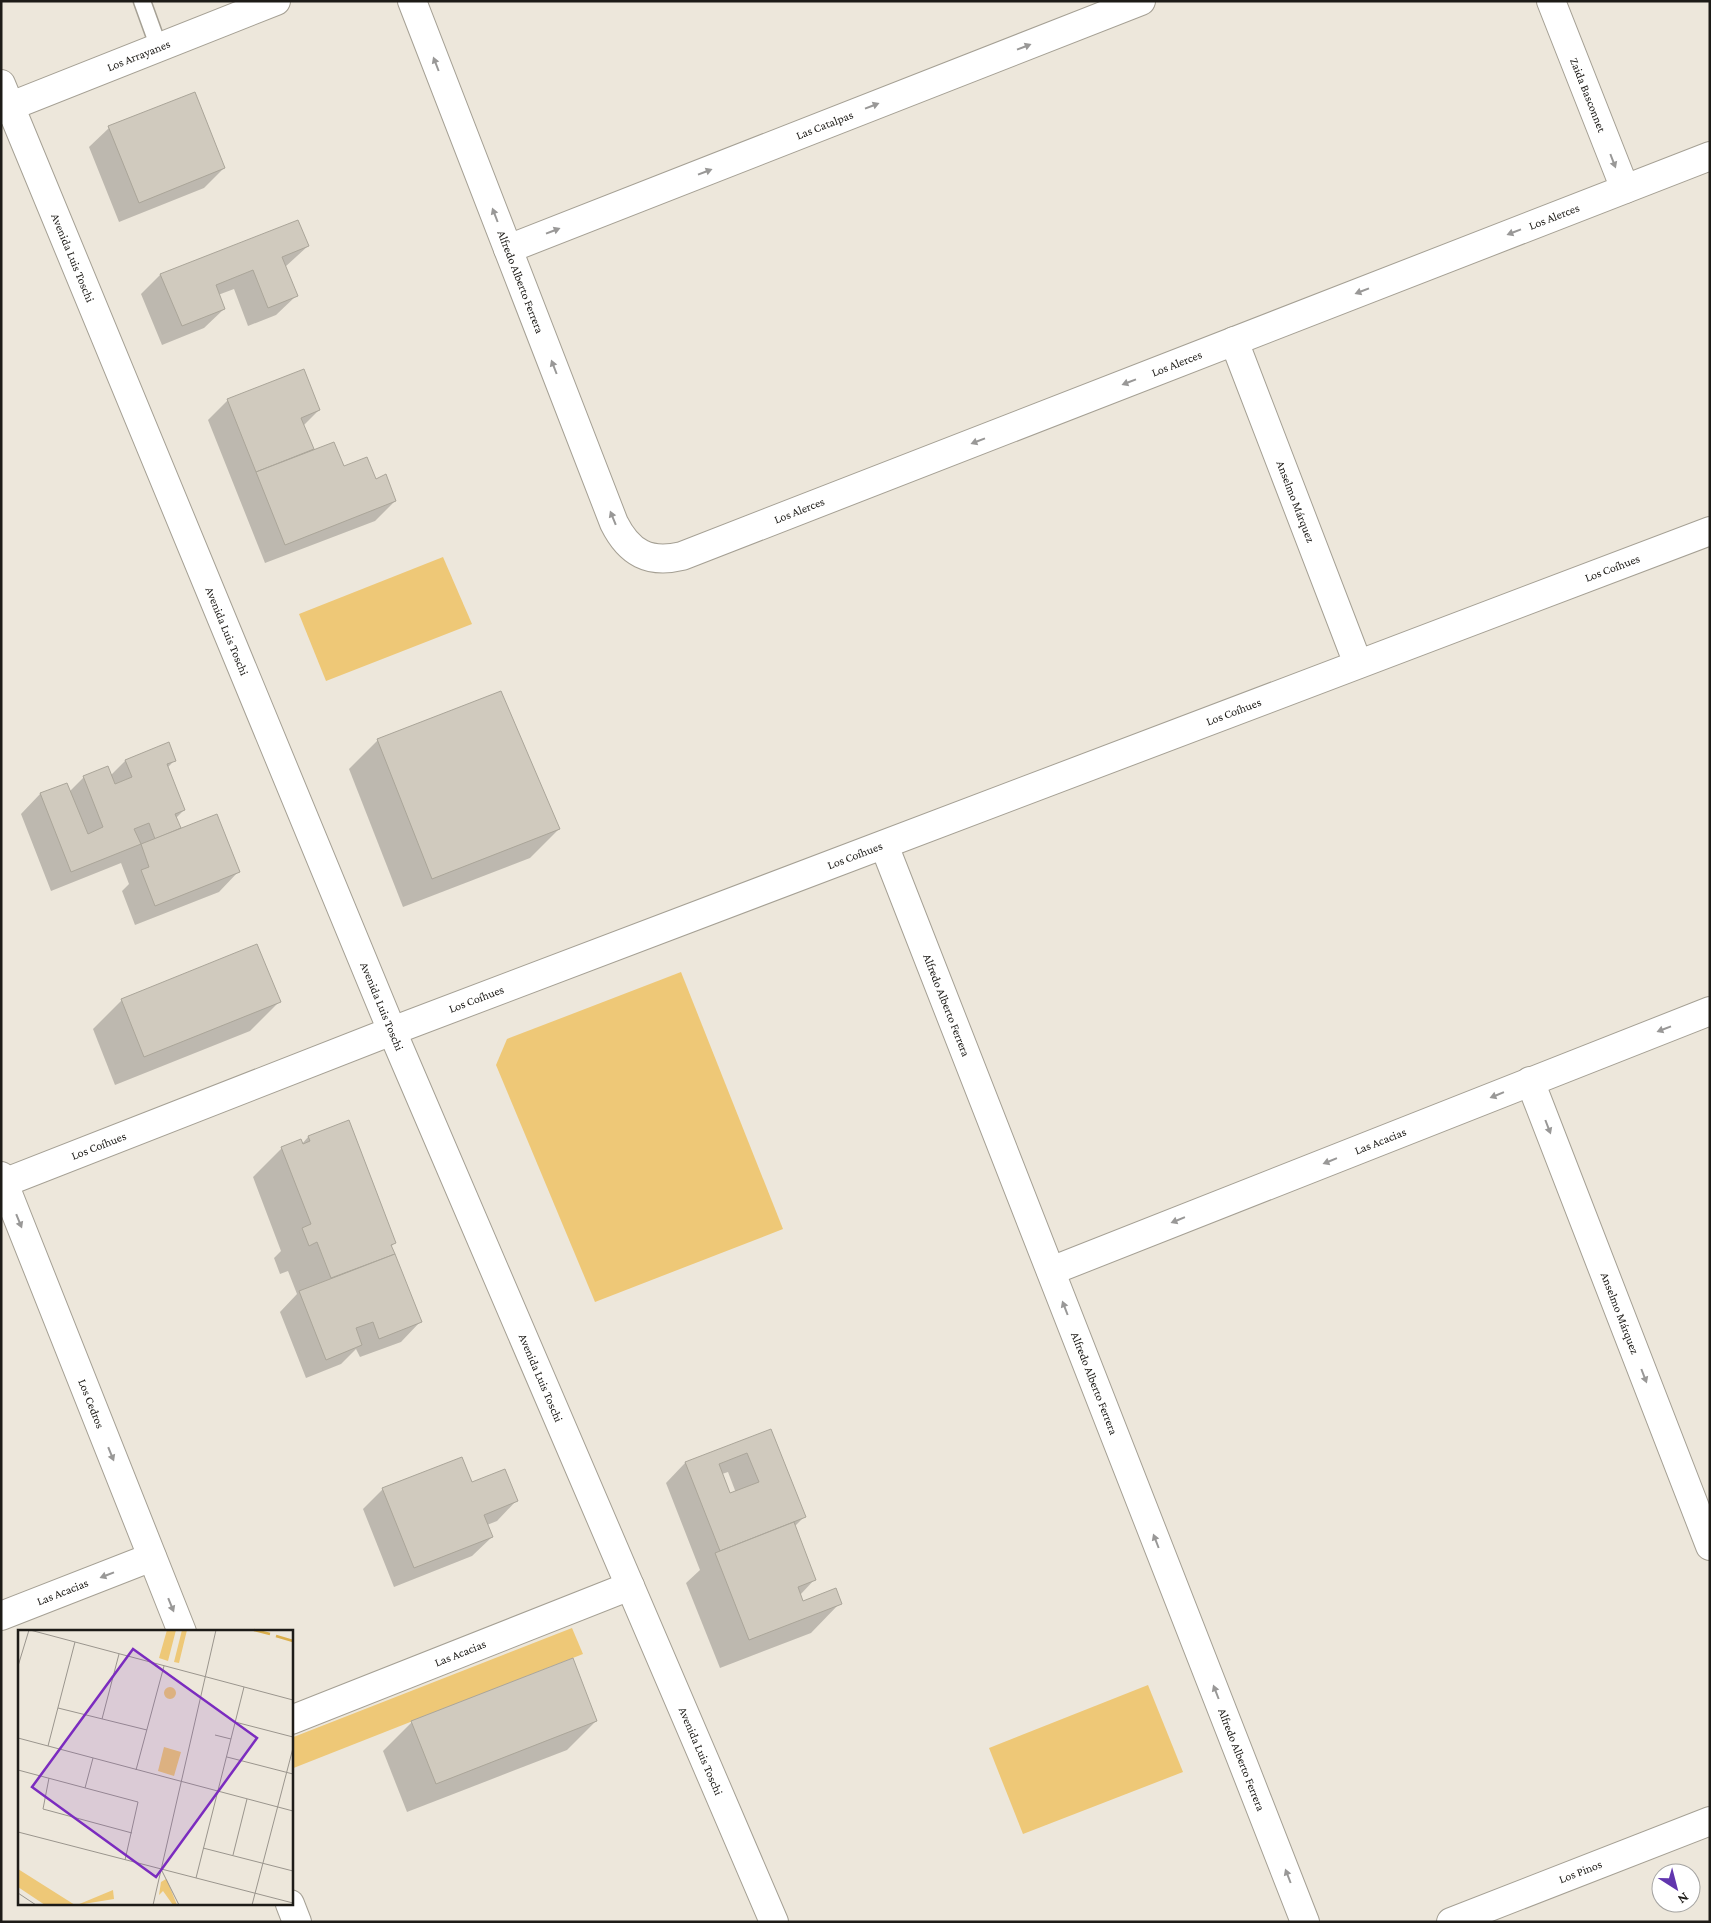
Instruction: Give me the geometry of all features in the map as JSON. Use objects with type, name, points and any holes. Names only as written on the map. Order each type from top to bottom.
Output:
[{"type":"street","name":"Los Arrayanes","points":[[4,101],[159,48],[276,1]]},
{"type":"street","name":"Alfredo Alberto Ferrera","points":[[412,1],[614,523],[626,543],[642,555]]},
{"type":"street","name":"Las Catalpas","points":[[508,249],[1141,1]]},
{"type":"street","name":"Zaida Basconnet","points":[[1552,1],[1624,190]]},
{"type":"street","name":"Avenida Luis Toschi","points":[[4,101],[392,1031],[774,1922]]},
{"type":"street","name":"Los Alerces","points":[[642,555],[660,559],[682,556],[1710,156]]},
{"type":"street","name":"Anselmo Márquez","points":[[1234,341],[1358,664]]},
{"type":"street","name":"Los Coíhues","points":[[2,1181],[1710,531]]},
{"type":"street","name":"Alfredo Alberto Ferrera","points":[[884,844],[1305,1922]]},
{"type":"street","name":"Las Acacias","points":[[1051,1271],[1710,1011]]},
{"type":"street","name":"Anselmo Márquez","points":[[1530,1081],[1710,1546]]},
{"type":"street","name":"Los Cedros","points":[[2,1181],[181,1630]]},
{"type":"street","name":"Las Acacias","points":[[1,1616],[152,1557]]},
{"type":"street","name":"Las Acacias","points":[[292,1720],[630,1586]]},
{"type":"street","name":"Los Pinos","points":[[1451,1922],[1710,1821]]},
{"type":"street","points":[[291,1906],[297,1922]]},
{"type":"lane","points":[[142,1],[159,48]]},
{"type":"shaded area","points":[[443,557],[472,624],[326,681],[299,614]]},
{"type":"shaded area","points":[[681,972],[783,1229],[595,1302],[496,1065],[507,1039]]},
{"type":"shaded area","points":[[572,1628],[583,1654],[292,1769],[292,1738]]},
{"type":"shaded area","points":[[1148,1685],[1183,1772],[1023,1834],[989,1748]]},
{"type":"building","points":[[195,92],[225,168],[139,203],[108,126]]},
{"type":"building","points":[[298,220],[309,246],[282,257],[298,296],[268,308],[253,270],[216,285],[225,309],[182,326],[160,274]]},
{"type":"building","points":[[304,369],[320,410],[301,418],[314,449],[256,472],[227,399]]},
{"type":"building","points":[[334,442],[344,466],[367,457],[376,479],[386,474],[396,501],[285,545],[256,472]]},
{"type":"building","points":[[501,691],[560,829],[432,879],[377,739]]},
{"type":"building","points":[[169,742],[176,761],[167,764],[185,810],[175,814],[181,828],[155,839],[149,823],[134,829],[141,844],[71,872],[40,793],[67,783],[88,834],[103,827],[83,776],[108,766],[115,784],[132,777],[125,760]]},
{"type":"building","points":[[217,814],[240,872],[155,906],[141,870],[149,867],[141,844]]},
{"type":"building","points":[[257,944],[281,1002],[144,1057],[121,999]]},
{"type":"building","points":[[349,1120],[396,1243],[391,1245],[395,1254],[331,1278],[317,1242],[309,1246],[302,1228],[311,1224],[281,1147],[301,1139],[303,1144],[310,1141],[308,1136]]},
{"type":"building","points":[[395,1254],[422,1322],[379,1339],[373,1322],[356,1328],[362,1345],[326,1360],[299,1291]]},
{"type":"building","points":[[771,1429],[806,1517],[720,1551],[685,1462]],"holes":[[[747,1453],[759,1482],[730,1493],[719,1464]]]},
{"type":"building","points":[[462,1457],[472,1482],[505,1469],[518,1501],[484,1515],[493,1537],[414,1568],[382,1488]]},
{"type":"building","points":[[794,1522],[816,1580],[798,1587],[803,1601],[836,1588],[842,1604],[749,1640],[715,1553]]},
{"type":"building","points":[[573,1658],[597,1721],[436,1784],[411,1721]]}]
